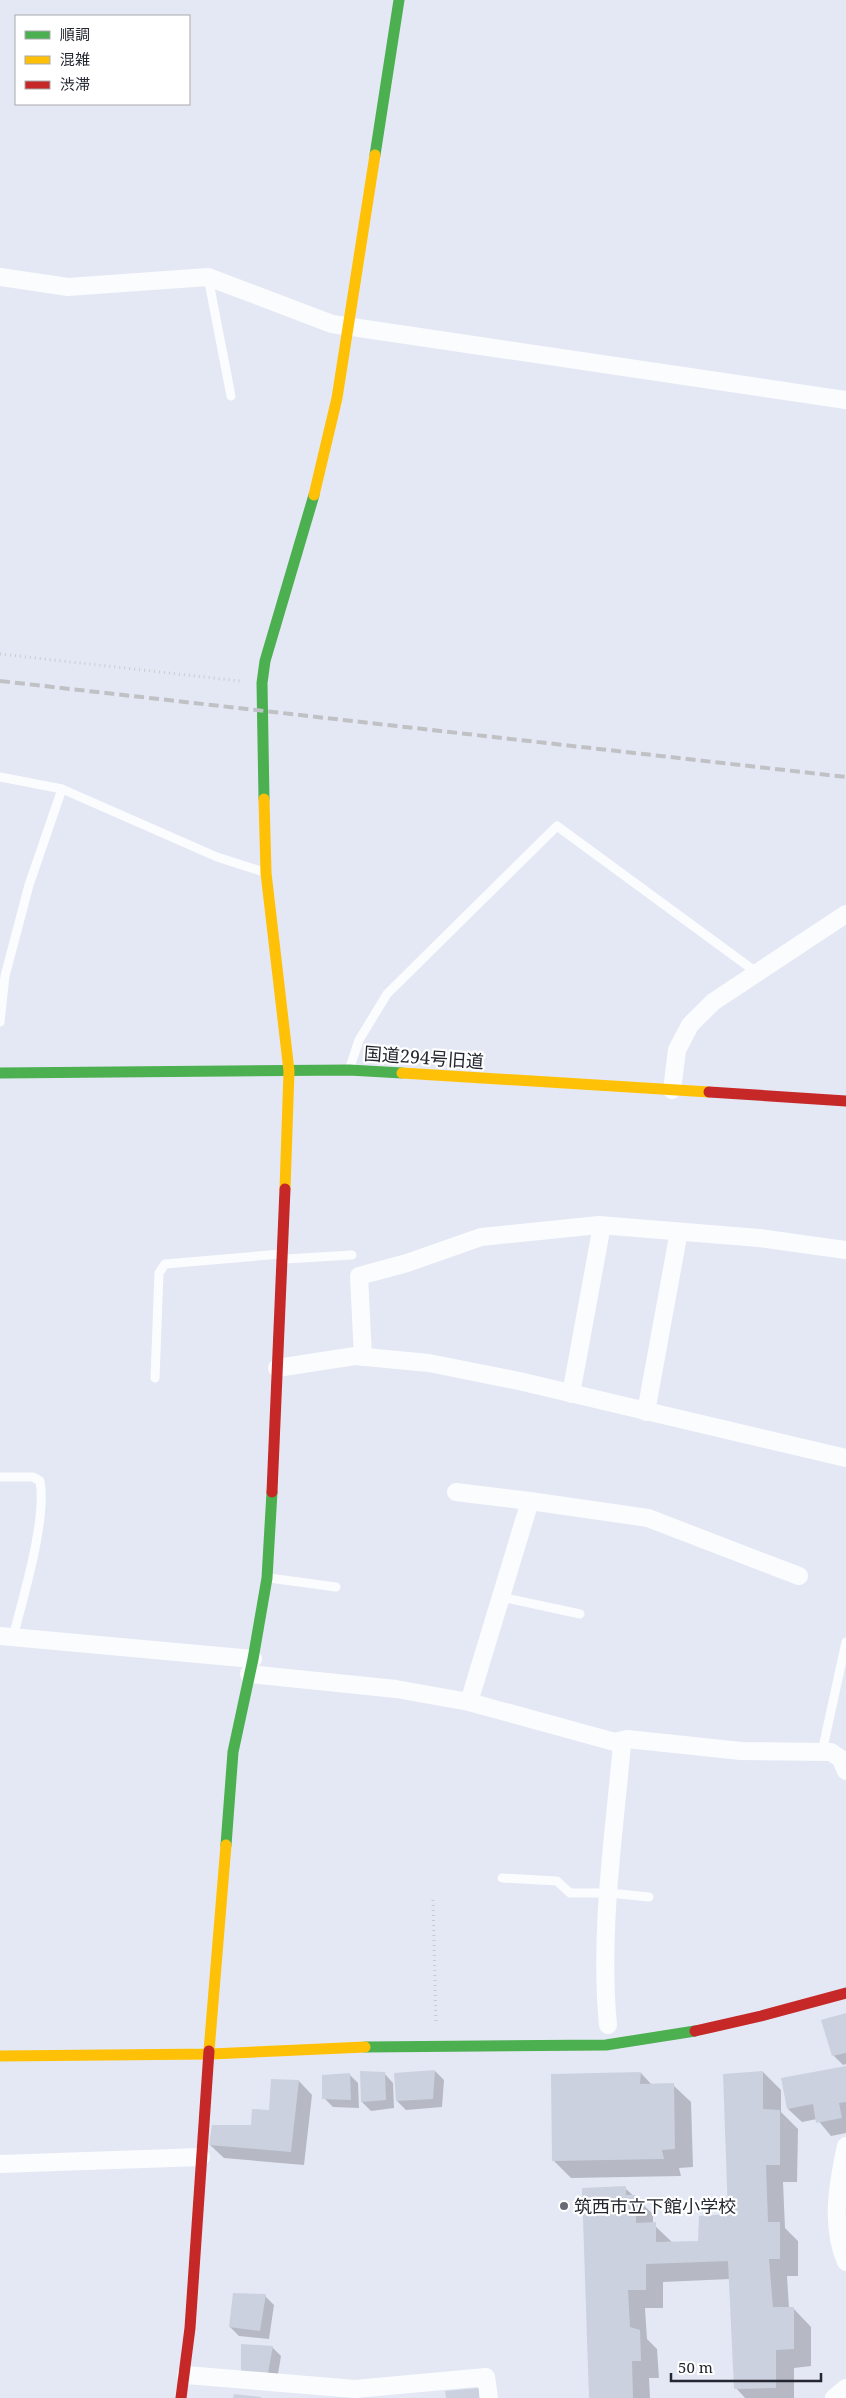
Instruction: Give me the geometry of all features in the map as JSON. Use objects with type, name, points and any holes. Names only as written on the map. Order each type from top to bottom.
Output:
[{"type":"street","points":[[181,2398],[186,2375],[233,1752],[267,1578],[283,1256],[289,1071],[266,873],[262,683],[265,661],[305,530],[337,398],[399,0]]},
{"type":"street","points":[[0,277],[68,287],[208,277],[332,324],[846,400]]},
{"type":"street","points":[[672,1090],[677,1050],[690,1025],[713,1002],[846,914]]},
{"type":"street","name":"国道294号旧道","points":[[8,1073],[349,1070],[846,1101]]},
{"type":"street","points":[[0,1089],[8,1073]]},
{"type":"street","points":[[363,1357],[359,1276],[407,1263],[481,1237],[599,1225],[759,1238],[846,1250]]},
{"type":"street","points":[[571,1394],[600,1236]]},
{"type":"street","points":[[646,1412],[677,1242]]},
{"type":"street","points":[[277,1368],[355,1356],[429,1363],[519,1381],[846,1458]]},
{"type":"street","points":[[456,1492],[648,1518],[799,1576]]},
{"type":"street","points":[[470,1702],[530,1501]]},
{"type":"street","points":[[7,1637],[251,1666],[396,1689],[470,1702],[622,1744],[609,1893],[605,1988],[608,2025]]},
{"type":"street","points":[[615,1742],[627,1739],[741,1751],[832,1752],[842,1759],[846,1770]]},
{"type":"street","points":[[0,2056],[211,2054],[436,2045],[606,2045],[684,2032],[761,2016],[846,1993]]},
{"type":"street","points":[[846,2146],[838,2186],[838,2226],[846,2262]]},
{"type":"street","points":[[0,2164],[201,2157]]},
{"type":"street","points":[[186,2375],[355,2390],[486,2377],[489,2398]]},
{"type":"street","points":[[834,2398],[846,2388]]},
{"type":"lane","points":[[208,277],[231,396]]},
{"type":"lane","points":[[0,777],[62,789],[217,857],[266,873]]},
{"type":"lane","points":[[0,1022],[5,976],[29,884],[62,789]]},
{"type":"lane","points":[[349,1070],[359,1040],[387,994],[557,826],[756,972]]},
{"type":"lane","points":[[154,1378],[159,1272],[165,1264],[283,1256],[352,1255]]},
{"type":"lane","points":[[0,1477],[33,1477],[40,1481],[42,1490],[28,1576],[7,1637]]},
{"type":"lane","points":[[267,1578],[336,1587]]},
{"type":"lane","points":[[501,1596],[580,1614]]},
{"type":"lane","points":[[822,1752],[846,1642]]},
{"type":"lane","points":[[502,1878],[557,1880],[570,1893],[609,1893],[649,1897]]},
{"type":"path","points":[[0,654],[262,683]]},
{"type":"path","points":[[433,1900],[436,2045]]},
{"type":"building","points":[[846,2013],[846,2053],[832,2056],[821,2020]]},
{"type":"building","points":[[846,2066],[846,2102],[839,2103],[842,2118],[816,2123],[813,2104],[787,2109],[781,2078]]},
{"type":"building","points":[[435,2070],[433,2099],[396,2101],[394,2073]]},
{"type":"building","points":[[360,2071],[385,2072],[386,2100],[361,2102]]},
{"type":"building","points":[[763,2071],[763,2109],[780,2110],[780,2165],[766,2165],[768,2222],[780,2222],[780,2259],[769,2259],[773,2307],[794,2307],[794,2349],[776,2350],[776,2388],[734,2389],[728,2261],[646,2264],[646,2290],[628,2290],[630,2327],[640,2330],[641,2361],[632,2361],[633,2398],[589,2398],[582,2188],[626,2186],[626,2195],[635,2195],[636,2223],[656,2222],[656,2242],[698,2241],[699,2216],[728,2214],[723,2074]]},
{"type":"building","points":[[641,2072],[640,2084],[674,2083],[675,2149],[662,2150],[664,2159],[552,2161],[551,2074]]},
{"type":"building","points":[[350,2073],[351,2100],[322,2099],[322,2075]]},
{"type":"building","points":[[271,2079],[299,2080],[291,2152],[209,2145],[212,2125],[251,2125],[252,2109],[269,2110]]},
{"type":"building","points":[[233,2293],[266,2294],[260,2331],[229,2327]]},
{"type":"building","points":[[241,2344],[273,2346],[267,2378],[241,2377]]},
{"type":"building","points":[[479,2388],[479,2398],[446,2398],[445,2391]]},
{"type":"building","points":[[234,2394],[261,2397],[261,2398],[233,2398]]},
{"type":"railway","points":[[0,681],[846,777]]},
{"type":"traffic: fast","points":[[375,155],[399,0]]},
{"type":"traffic: fast","points":[[264,799],[262,683],[265,661],[314,495]]},
{"type":"traffic: fast","points":[[0,1073],[349,1070],[402,1073]]},
{"type":"traffic: fast","points":[[226,1845],[233,1752],[253,1659],[267,1578],[272,1492]]},
{"type":"traffic: fast","points":[[365,2047],[606,2045],[695,2031]]},
{"type":"traffic: slow","points":[[314,495],[337,398],[375,155]]},
{"type":"traffic: slow","points":[[264,799],[266,873],[289,1071],[285,1189]]},
{"type":"traffic: slow","points":[[402,1073],[709,1092]]},
{"type":"traffic: slow","points":[[209,2051],[226,1845]]},
{"type":"traffic: slow","points":[[0,2056],[211,2054],[365,2047]]},
{"type":"traffic: jam","points":[[709,1092],[846,1101]]},
{"type":"traffic: jam","points":[[272,1492],[285,1189]]},
{"type":"traffic: jam","points":[[695,2031],[761,2016],[846,1993]]},
{"type":"traffic: jam","points":[[181,2398],[190,2328],[209,2051]]},
{"type":"place","name":"筑西市立下館小学校","points":[[564,2206]]}]
